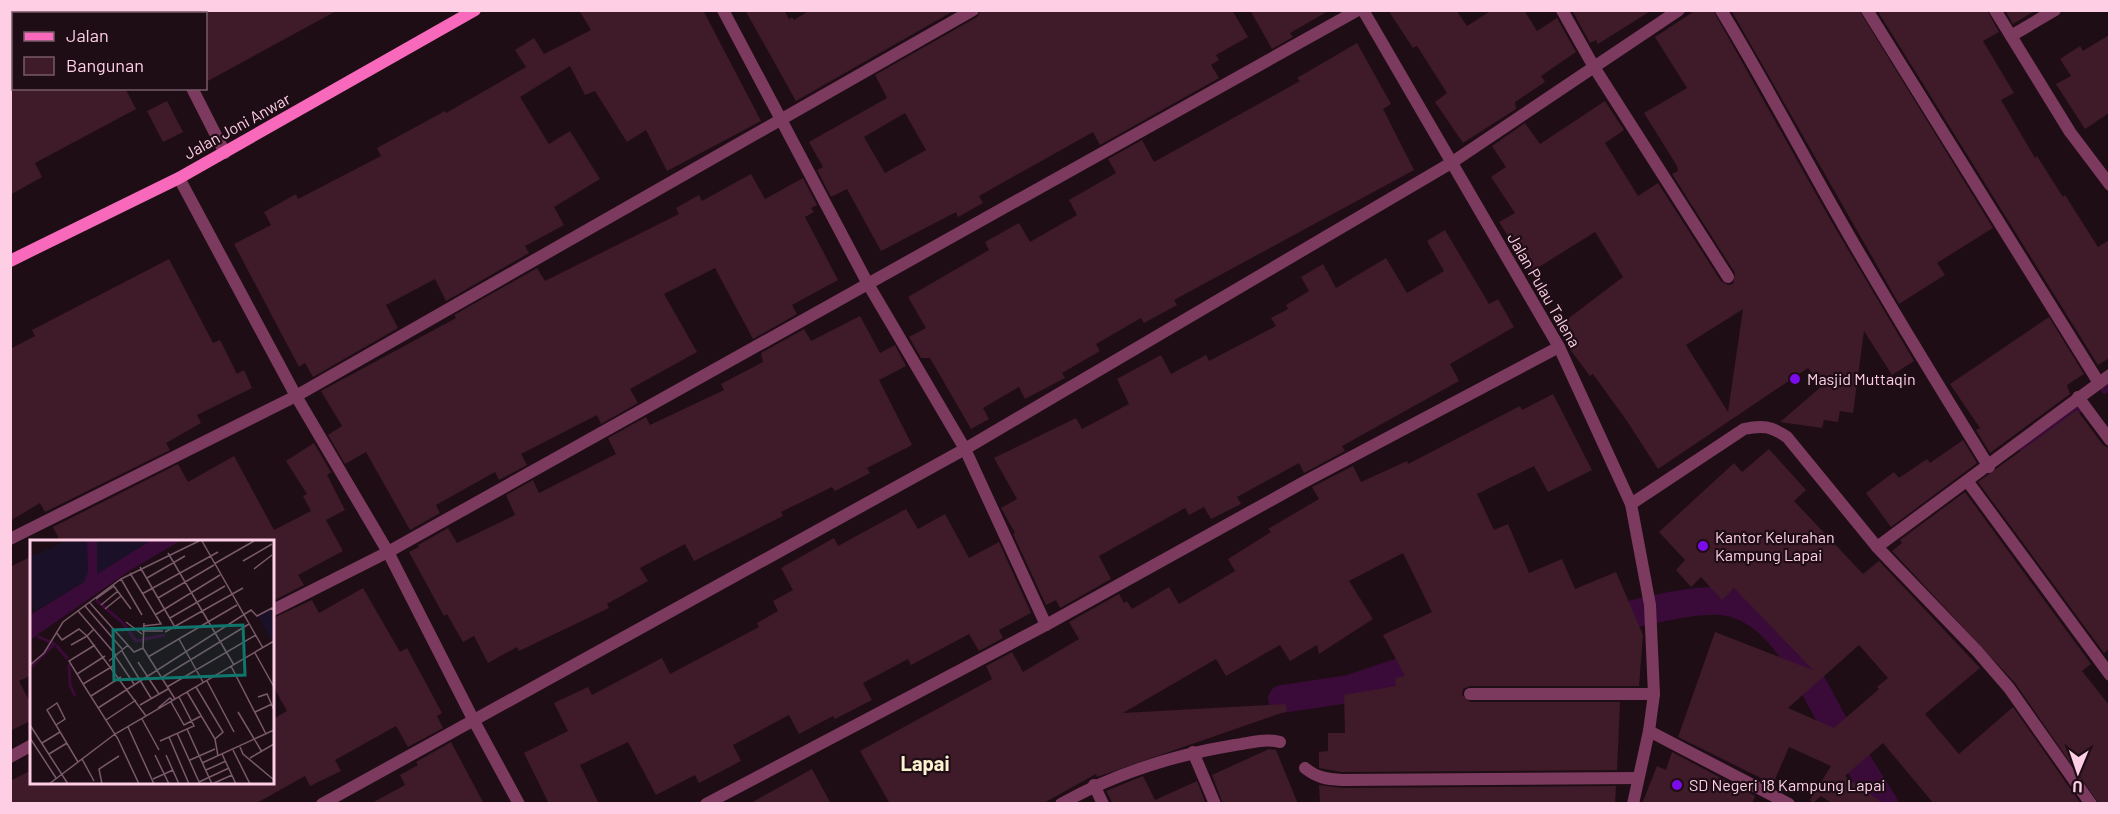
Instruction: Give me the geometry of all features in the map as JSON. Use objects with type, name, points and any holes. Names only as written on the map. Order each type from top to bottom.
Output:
[{"type":"main road","name":"Jalan Joni Anwar","points":[[10,261],[179,178],[475,10]]},
{"type":"street","points":[[723,10],[779,120],[868,284],[965,449],[1046,625]]},
{"type":"street","points":[[10,539],[296,396],[973,10]]},
{"type":"street","points":[[274,609],[388,552],[1358,10]]},
{"type":"street","name":"Jalan Pulau Talena","points":[[1363,10],[1559,346],[1631,504],[1650,605],[1654,694]]},
{"type":"street","points":[[1562,10],[1594,67],[1728,277]]},
{"type":"street","points":[[322,804],[965,449],[1451,163],[1679,10]]},
{"type":"street","points":[[1721,10],[1772,93],[1854,243],[1923,361],[1989,467]]},
{"type":"street","points":[[1867,10],[2104,379],[1989,467],[1877,547]]},
{"type":"street","points":[[1995,10],[2070,132],[2109,184]]},
{"type":"street","points":[[2011,36],[2055,10]]},
{"type":"street","points":[[193,90],[225,153]]},
{"type":"street","points":[[179,178],[296,396],[388,552],[519,804]]},
{"type":"street","points":[[706,804],[1046,625],[1304,482],[1559,346]]},
{"type":"street","points":[[2078,397],[2109,440]]},
{"type":"street","points":[[1631,504],[1744,429],[1760,425],[1773,427],[1787,437],[1877,547],[1977,651],[2009,688],[2091,804]]},
{"type":"street","points":[[1968,482],[2109,675]]},
{"type":"street","points":[[1470,694],[1654,694],[1649,731],[1633,804]]},
{"type":"street","points":[[1649,731],[1789,804]]},
{"type":"street","points":[[1061,804],[1094,785],[1193,752],[1265,740],[1280,742]]},
{"type":"street","points":[[10,757],[30,746]]},
{"type":"street","points":[[1193,752],[1215,804]]},
{"type":"street","points":[[1305,768],[1313,775],[1326,779],[1638,778]]},
{"type":"street","points":[[1094,785],[1103,804]]},
{"type":"building","points":[[206,10],[338,10],[207,81]]},
{"type":"building","points":[[579,10],[703,10],[761,121],[667,171],[646,130],[627,142],[595,91],[585,95],[570,66],[520,97],[549,144],[570,131],[600,179],[554,207],[564,225],[525,246],[529,253],[446,301],[435,279],[386,305],[398,328],[313,377],[305,363],[299,367],[234,244],[271,225],[264,212],[296,194],[298,199],[381,156],[377,148],[445,111],[446,113],[526,67],[515,50],[534,38],[544,54],[591,30]]},
{"type":"building","points":[[745,10],[784,10],[789,19],[792,17],[794,20],[810,10],[955,10],[796,101]]},
{"type":"building","points":[[981,10],[1232,10],[1248,37],[1216,55],[1219,60],[1211,65],[1219,78],[1100,145],[1093,132],[979,196],[983,203],[958,217],[956,212],[881,251],[847,189],[831,197],[817,170],[823,167],[809,142],[887,98],[875,75],[977,17]],"holes":[[[905,113],[926,150],[885,173],[864,137]]]},
{"type":"building","points":[[1250,10],[1330,10],[1290,33],[1293,37],[1272,49]]},
{"type":"building","points":[[1388,10],[1456,10],[1467,26],[1492,10],[1524,10],[1537,31],[1557,18],[1576,52],[1541,76],[1545,82],[1515,102],[1516,109],[1463,143],[1435,102],[1447,93],[1417,46],[1413,48]]},
{"type":"building","points":[[1572,10],[1652,10],[1598,44],[1596,40],[1590,43]]},
{"type":"building","points":[[1696,10],[1713,10],[1830,219],[1914,361],[1892,375],[1864,331],[1853,413],[1840,411],[1838,422],[1824,420],[1822,428],[1780,422],[1822,386],[1808,368],[1658,469],[1627,421],[1593,374],[1590,376],[1569,348],[1557,327],[1623,277],[1595,232],[1531,272],[1499,222],[1515,213],[1491,177],[1506,167],[1492,146],[1525,123],[1540,144],[1605,101],[1624,130],[1605,143],[1638,196],[1658,183],[1721,281],[1728,285],[1733,284],[1735,273],[1672,174],[1678,171],[1677,166],[1644,113],[1687,88],[1655,37]],"holes":[[[1743,309],[1728,412],[1686,345]]]},
{"type":"building","points":[[1731,10],[1859,10],[1993,228],[1937,263],[1945,275],[1899,304]]},
{"type":"building","points":[[1877,10],[1987,10],[1999,32],[1983,41],[2014,93],[2001,100],[2035,158],[2037,156],[2063,197],[2065,195],[2098,247],[2109,240],[2109,358],[2098,365]]},
{"type":"building","points":[[2005,10],[2036,10],[2013,24]]},
{"type":"building","points":[[2109,35],[2109,113],[2085,129],[2056,84],[2071,76],[2060,59],[2080,46],[2083,51]]},
{"type":"building","points":[[1357,43],[1391,104],[1383,109],[1414,170],[1174,300],[1177,305],[1144,323],[1141,318],[1096,344],[1100,351],[1062,373],[1065,378],[1025,399],[1019,387],[983,408],[989,419],[971,429],[930,358],[921,358],[909,337],[926,328],[908,297],[989,250],[985,242],[1019,223],[1030,242],[1077,215],[1069,200],[1116,173],[1108,159],[1142,140],[1154,162],[1300,81],[1297,78]]},
{"type":"building","points":[[10,88],[12,90],[126,90],[136,109],[35,163],[42,177],[10,195]]},
{"type":"building","points":[[167,101],[183,132],[163,142],[147,111]]},
{"type":"building","points":[[751,174],[765,199],[803,178],[817,205],[811,208],[814,212],[805,217],[838,280],[792,305],[797,314],[753,339],[715,268],[664,294],[697,352],[630,389],[638,403],[601,424],[597,415],[521,454],[527,465],[499,480],[495,472],[436,505],[440,513],[410,530],[366,452],[345,464],[328,435],[342,426],[321,391],[456,318],[454,315],[537,268],[545,281],[679,214],[676,208],[699,195],[702,201]]},
{"type":"building","points":[[1445,230],[1489,304],[1498,299],[1514,327],[1450,364],[1459,381],[1342,446],[1345,451],[1304,473],[1299,463],[1237,497],[1241,504],[1211,519],[1204,507],[1189,515],[1185,508],[1099,556],[1111,579],[1060,608],[1056,600],[1046,605],[1013,534],[1015,533],[1001,508],[1017,499],[994,458],[1076,418],[1082,429],[1129,404],[1117,379],[1161,355],[1171,374],[1206,355],[1209,361],[1276,326],[1271,318],[1288,309],[1286,305],[1309,291],[1301,277],[1323,264],[1336,288],[1386,258],[1407,293],[1444,271],[1427,241]]},
{"type":"building","points":[[169,259],[213,343],[220,340],[237,374],[244,370],[252,388],[197,415],[201,423],[166,443],[170,450],[45,512],[40,503],[10,521],[10,349],[35,336],[32,330]]},
{"type":"building","points":[[860,316],[880,353],[895,345],[906,366],[879,380],[912,445],[867,468],[870,473],[835,491],[832,487],[781,512],[783,516],[694,561],[685,544],[640,568],[648,581],[607,604],[609,608],[519,651],[517,647],[488,663],[474,636],[463,642],[447,614],[444,616],[409,552],[448,528],[457,543],[515,515],[506,495],[533,480],[539,493],[616,454],[608,438],[646,417],[650,425],[724,390],[721,384],[763,362],[761,353],[804,329],[811,341]]},
{"type":"building","points":[[2049,317],[2084,374],[2067,385],[2070,394],[1990,453],[1976,430],[1980,428],[1950,384]]},
{"type":"building","points":[[1553,394],[1592,470],[1548,492],[1534,466],[1477,494],[1494,530],[1508,524],[1529,573],[1562,559],[1575,589],[1616,572],[1643,635],[1639,686],[1470,686],[1463,689],[1462,695],[1470,702],[1620,702],[1617,770],[1342,772],[1319,768],[1319,752],[1328,751],[1328,733],[1345,733],[1344,695],[1396,686],[1395,678],[1405,676],[1383,635],[1432,612],[1403,553],[1349,581],[1373,619],[1319,654],[1317,645],[1290,661],[1280,645],[1226,676],[1216,659],[1123,713],[1286,704],[1287,711],[1097,777],[1096,774],[1042,804],[890,804],[860,751],[992,679],[986,666],[1012,652],[1023,672],[1079,639],[1069,622],[1119,594],[1124,603],[1127,601],[1132,609],[1169,587],[1179,604],[1235,571],[1228,559],[1271,532],[1268,529],[1319,499],[1312,487],[1353,466],[1361,482],[1407,461],[1408,464],[1520,406],[1522,410]]},
{"type":"building","points":[[2077,410],[2103,445],[2109,448],[2109,649],[2104,653],[1978,482]]},
{"type":"building","points":[[1963,440],[1977,463],[1891,527],[1866,493],[1894,472],[1899,478],[1927,459],[1930,463]]},
{"type":"building","points":[[314,443],[331,472],[327,475],[345,510],[326,520],[343,551],[298,575],[304,585],[274,600],[274,540],[60,540],[53,527],[178,464],[188,482],[234,456],[274,530],[311,511],[303,496],[307,494],[286,461]]},
{"type":"building","points":[[1769,449],[1806,490],[1794,501],[1863,574],[1879,561],[1980,668],[1925,714],[1959,754],[2013,707],[2081,804],[1934,804],[1883,743],[1845,776],[1884,804],[1833,804],[1821,796],[1813,803],[1810,800],[1831,766],[1789,747],[1773,784],[1678,737],[1715,632],[1813,670],[1734,588],[1722,600],[1701,577],[1691,587],[1676,570],[1685,560],[1659,532],[1734,463],[1742,472]],"holes":[[[1859,645],[1888,678],[1877,687],[1879,689],[1834,728],[1788,708]]]},
{"type":"building","points":[[1965,492],[2091,664],[2082,671],[2109,705],[2109,804],[2099,804],[2015,683],[1892,551],[1902,543],[1900,540]]},
{"type":"building","points":[[906,509],[918,529],[945,514],[969,558],[999,542],[1031,613],[999,630],[1003,638],[979,651],[969,634],[911,665],[908,659],[863,683],[872,700],[835,719],[833,716],[799,734],[789,715],[733,745],[741,761],[699,783],[695,775],[656,795],[628,742],[580,765],[599,804],[549,804],[524,753],[568,731],[554,703],[588,687],[592,695],[662,658],[670,674],[759,627],[757,623],[778,611],[773,601],[793,590],[781,568],[834,538],[838,546]]},
{"type":"building","points":[[30,557],[30,676],[19,681],[30,702],[30,721],[10,731],[10,567]]},
{"type":"building","points":[[363,588],[400,652],[407,648],[442,713],[437,716],[443,728],[408,747],[396,726],[335,760],[341,771],[310,786],[305,776],[255,804],[10,804],[10,781],[30,771],[30,784],[274,784],[274,718],[287,711],[274,688],[274,618],[312,600],[319,613]]},
{"type":"building","points":[[451,742],[484,804],[370,804],[405,785],[400,775],[418,765],[416,762]]},
{"type":"building","points":[[1269,749],[1276,750],[1298,804],[1223,804],[1212,775]]},
{"type":"building","name":"SD Negeri 18 Kampung Lapai","points":[[1672,752],[1755,796],[1752,804],[1642,804],[1657,766],[1666,770]]},
{"type":"building","points":[[812,769],[831,804],[749,804]]},
{"type":"building","points":[[1143,776],[1155,800],[1197,781],[1206,804],[1113,804],[1106,791]]},
{"type":"building","points":[[1319,785],[1342,788],[1616,786],[1615,804],[1320,804]]},
{"type":"waterway","points":[[2105,390],[2110,386]]},
{"type":"waterway","points":[[2022,447],[2080,408]]},
{"type":"waterway","points":[[1598,622],[1664,607],[1699,602],[1728,602],[1747,608],[1764,619],[1792,650],[1884,804]]},
{"type":"waterway","points":[[1282,699],[1349,689],[1439,659]]},
{"type":"place","name":"Masjid Muttaqin","points":[[1795,379]]},
{"type":"place","name":"Kantor Kelurahan Kampung Lapai","points":[[1703,546]]},
{"type":"place","name":"SD Negeri 18 Kampung Lapai","points":[[1677,785]]},
{"type":"district","name":"Lapai","points":[[925,764]]}]
